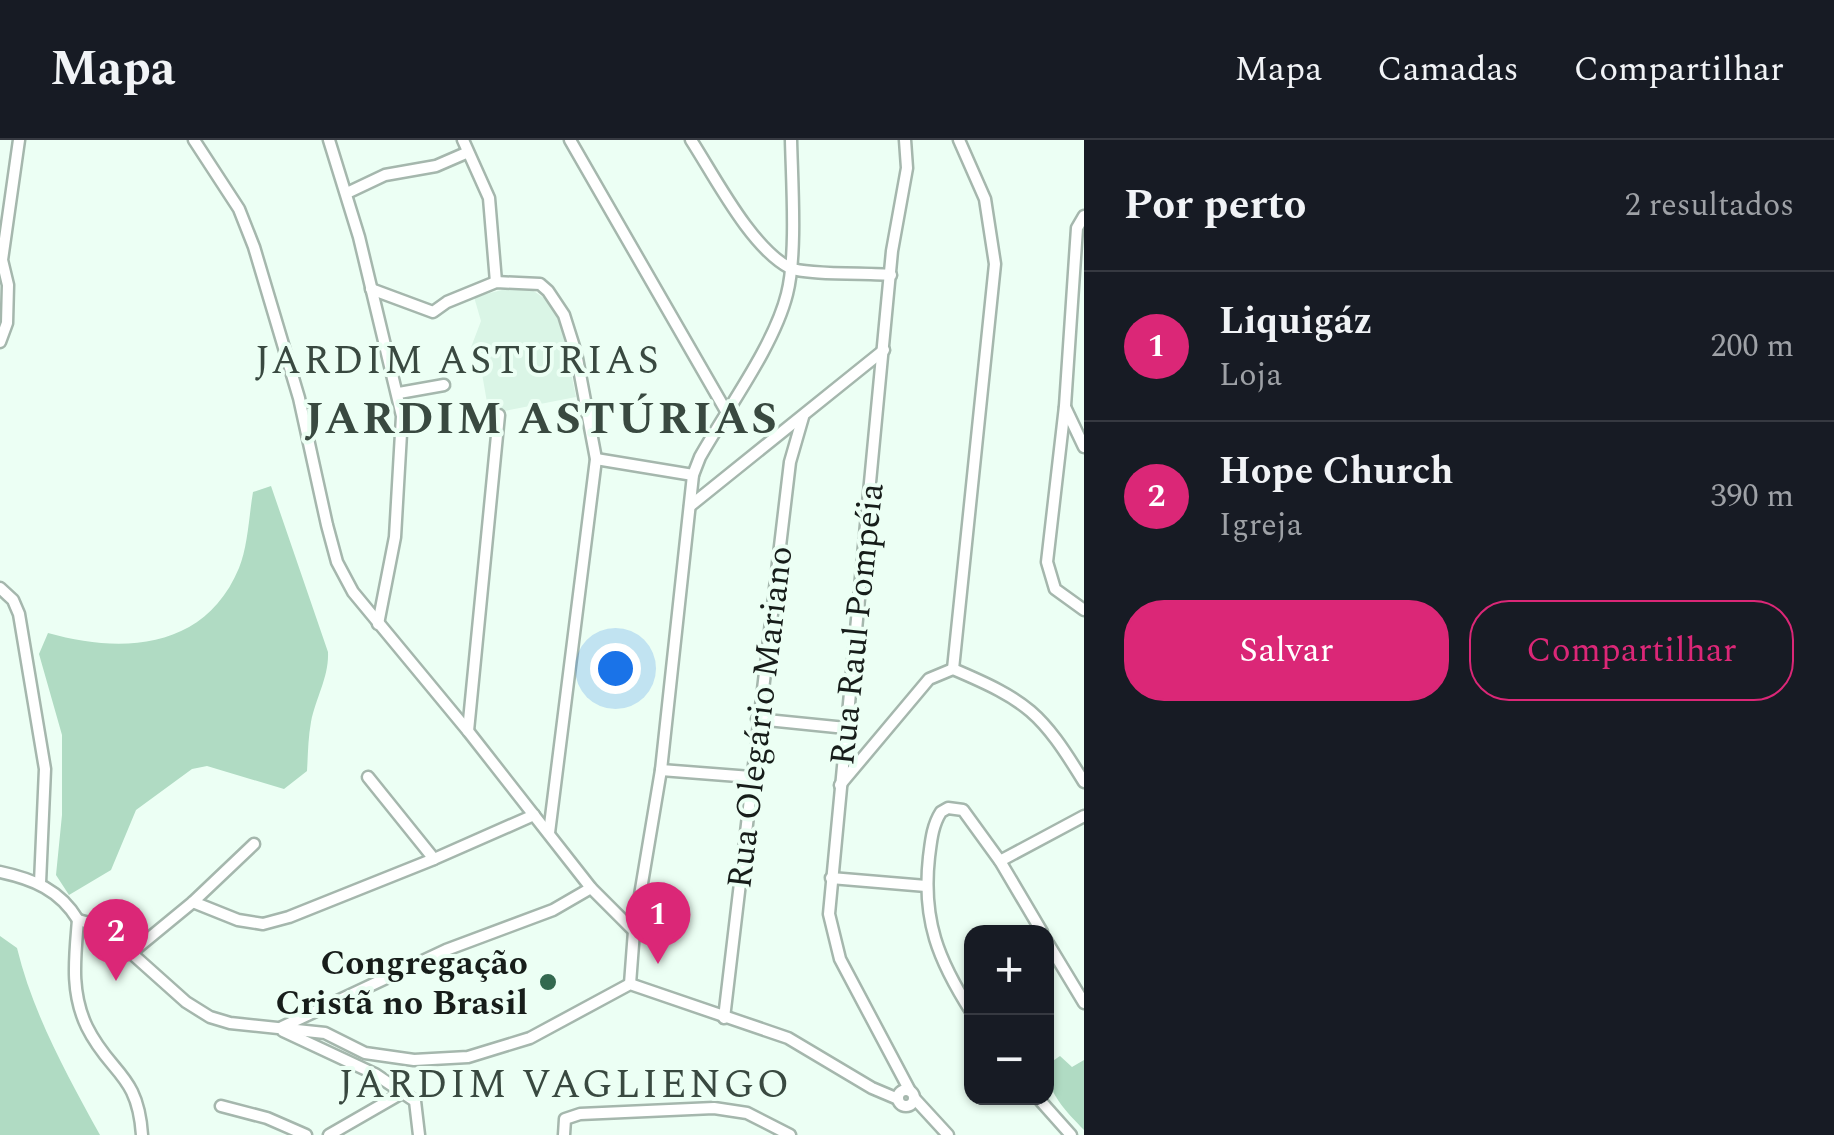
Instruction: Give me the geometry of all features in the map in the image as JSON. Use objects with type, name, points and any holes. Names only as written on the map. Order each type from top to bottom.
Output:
[{"type":"street","points":[[0,342],[7,322],[8,285],[2,260],[19,140]]},
{"type":"street","points":[[194,140],[239,209],[249,234],[303,415],[337,562],[353,592],[591,888],[634,931]]},
{"type":"street","points":[[330,140],[399,393],[403,445],[395,537],[378,624]]},
{"type":"street","points":[[462,140],[488,198],[496,282]]},
{"type":"street","points":[[570,140],[726,411]]},
{"type":"street","points":[[691,140],[766,248],[792,269],[890,274]]},
{"type":"street","points":[[630,984],[634,931],[661,770],[693,475],[779,320],[792,269],[791,140]]},
{"type":"street","name":"Rua Raul Pompéia","points":[[904,140],[907,168],[890,274],[828,914],[840,959],[912,1094],[948,1135]]},
{"type":"street","points":[[952,669],[995,264],[986,199],[959,140]]},
{"type":"street","points":[[347,193],[385,175],[436,166],[466,154]]},
{"type":"street","points":[[1084,216],[1078,228],[1065,406],[1046,562],[1055,589],[1084,610]]},
{"type":"street","points":[[371,289],[433,312],[447,302],[496,282],[540,284],[564,315],[576,352],[596,459],[548,834]]},
{"type":"street","points":[[690,506],[884,350]]},
{"type":"street","points":[[399,393],[444,385]]},
{"type":"street","points":[[1065,406],[1084,447]]},
{"type":"street","points":[[468,731],[499,415]]},
{"type":"street","name":"Rua Olegário Mariano","points":[[724,1018],[790,462],[802,417]]},
{"type":"street","points":[[596,459],[693,475]]},
{"type":"street","points":[[0,588],[13,600],[18,614],[43,749],[40,883]]},
{"type":"street","points":[[839,787],[929,679],[952,669],[1009,693],[1038,715],[1084,782]]},
{"type":"street","points":[[757,719],[846,728]]},
{"type":"street","points":[[661,770],[751,778]]},
{"type":"street","points":[[368,776],[434,859]]},
{"type":"street","points":[[964,997],[932,935],[926,886],[936,820],[948,808],[963,810],[1038,925]]},
{"type":"street","points":[[192,902],[238,920],[263,924],[434,859],[534,815]]},
{"type":"street","points":[[1000,862],[1084,816]]},
{"type":"street","points":[[131,953],[254,844]]},
{"type":"street","points":[[0,872],[40,883],[69,905],[78,920],[73,972],[78,1002],[100,1047],[130,1083],[138,1100],[142,1135]]},
{"type":"street","points":[[831,878],[926,886]]},
{"type":"street","points":[[278,1026],[446,950],[553,910],[591,888]]},
{"type":"street","points":[[78,920],[101,926],[186,1002],[210,1017],[230,1023],[325,1033],[365,1053],[414,1060],[468,1057],[530,1038],[630,984],[788,1038],[898,1099],[900,1092],[912,1094]]},
{"type":"street","points":[[1054,953],[1084,1003]]},
{"type":"street","points":[[278,1026],[375,1074],[415,1102],[419,1135]]},
{"type":"street","points":[[329,1135],[402,1092]]},
{"type":"street","points":[[1044,1105],[1071,1135]]},
{"type":"street","points":[[221,1106],[267,1118],[306,1135]]},
{"type":"street","points":[[564,1135],[566,1119],[580,1114],[694,1107],[747,1113],[790,1135]]},
{"type":"shaded area","points":[[510,288],[529,288],[544,298],[560,319],[576,397],[489,414],[480,362],[470,350],[481,321],[474,297]]},
{"type":"shaded area","points":[[271,486],[328,652],[311,722],[307,771],[284,789],[207,766],[192,769],[136,810],[111,870],[69,895],[56,875],[62,815],[62,735],[39,654],[48,633],[76,640],[132,643],[183,630],[205,616],[224,595],[239,568],[253,492]]},
{"type":"shaded area","points":[[0,936],[17,948],[42,1020],[100,1135],[0,1135]]},
{"type":"shaded area","points":[[1060,1056],[1072,1067],[1084,1060],[1084,1130],[1054,1092],[1054,1060]]},
{"type":"place","name":"Liquigáz","points":[[658,964]]},
{"type":"place","name":"Hope Church","points":[[116,981]]},
{"type":"place","name":"Congregação Cristã no Brasil","points":[[548,982]]},
{"type":"district","name":"JARDIM ASTURIAS","points":[[458,359]]},
{"type":"district","name":"JARDIM ASTÚRIAS","points":[[542,417]]},
{"type":"district","name":"JARDIM VAGLIENGO","points":[[565,1083]]}]
